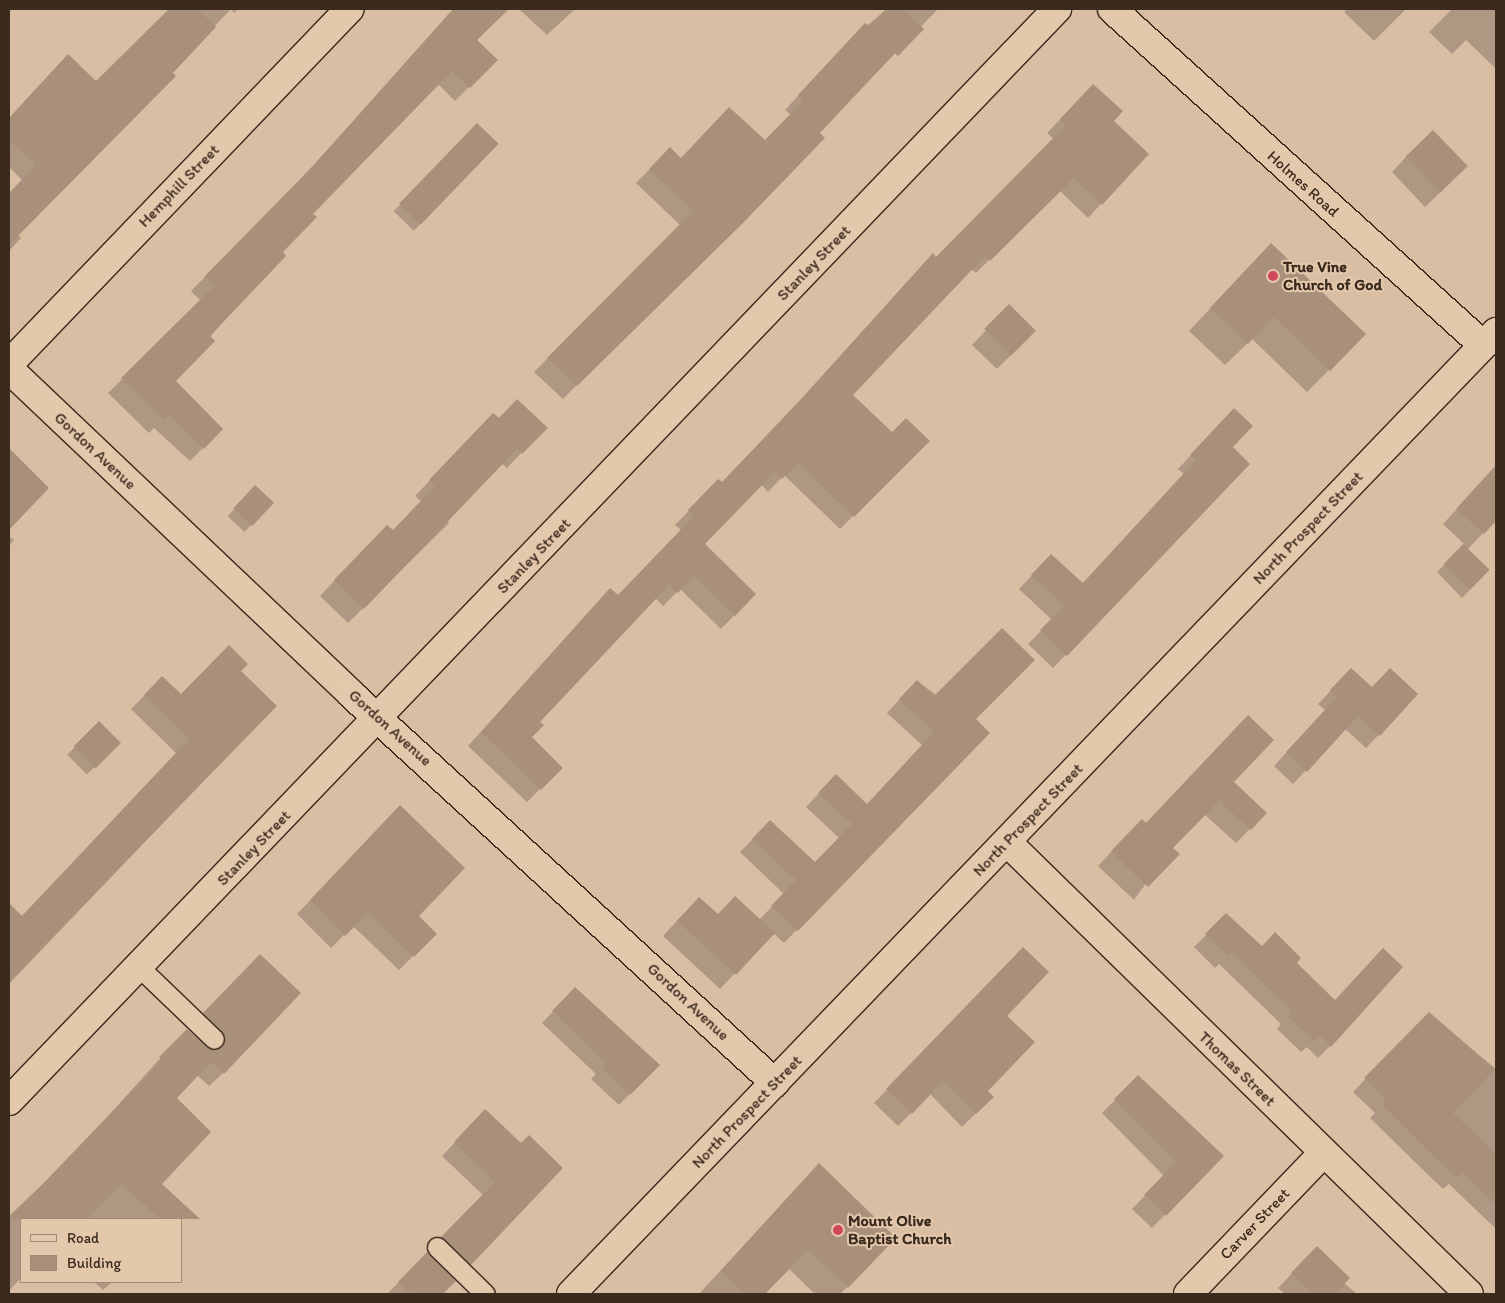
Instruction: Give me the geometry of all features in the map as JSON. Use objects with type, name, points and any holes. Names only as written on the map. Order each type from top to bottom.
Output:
[{"type":"street","name":"Hemphill Street","points":[[9,364],[350,9]]},
{"type":"street","name":"Stanley Street","points":[[9,1101],[379,719],[1057,9]]},
{"type":"street","name":"Holmes Road","points":[[1112,9],[1492,344]]},
{"type":"street","name":"North Prospect Street","points":[[571,1294],[1007,842],[1492,344]]},
{"type":"street","name":"Gordon Avenue","points":[[9,369],[379,719],[775,1083]]},
{"type":"street","name":"Thomas Street","points":[[1007,842],[1469,1294]]},
{"type":"street","name":"Carver Street","points":[[1188,1294],[1323,1153]]},
{"type":"lane","points":[[138,966],[214,1038]]},
{"type":"lane","points":[[437,1247],[485,1294]]},
{"type":"building","points":[[169,9],[197,9],[216,27],[173,73],[176,76],[9,245],[9,193],[36,165],[9,140],[9,118],[68,54],[96,81]]},
{"type":"building","points":[[453,9],[509,9],[477,40],[498,60],[470,88],[452,71],[313,214],[317,217],[283,252],[286,256],[210,336],[215,341],[176,381],[223,429],[204,449],[169,415],[163,420],[121,378],[214,286],[204,277],[313,166]]},
{"type":"building","points":[[886,9],[902,9],[924,29],[898,56],[895,53],[820,133],[825,138],[743,223],[577,386],[547,358],[693,211],[649,169],[670,147],[681,158],[729,107],[765,140],[803,101],[798,95],[865,23],[869,26]]},
{"type":"building","points":[[1093,84],[1123,111],[1114,121],[1149,154],[1102,205],[1074,178],[990,261],[985,256],[853,395],[892,432],[906,418],[930,441],[854,517],[798,463],[782,479],[775,472],[705,544],[756,594],[735,616],[694,576],[678,593],[669,585],[540,722],[544,725],[532,737],[563,768],[541,790],[481,732],[610,588],[618,595],[694,516],[688,510],[718,479],[722,482],[802,398],[933,253],[936,257],[1066,125],[1060,119]]},
{"type":"building","points":[[477,123],[499,144],[421,224],[399,204]]},
{"type":"building","points":[[1433,130],[1468,166],[1440,192],[1406,156]]},
{"type":"building","name":"True Vine Church of God","points":[[1271,243],[1366,334],[1330,371],[1274,317],[1248,344],[1210,308]]},
{"type":"building","points":[[1009,304],[1036,331],[1011,356],[984,329]]},
{"type":"building","points":[[517,399],[548,428],[522,454],[517,449],[364,609],[334,580],[387,525],[393,530],[435,486],[429,480],[493,413],[499,418]]},
{"type":"building","points":[[1234,408],[1253,426],[1233,447],[1250,464],[1067,656],[1040,630],[1064,606],[1031,575],[1051,554],[1083,583],[1196,460],[1190,455]]},
{"type":"building","points":[[9,448],[49,488],[9,530]]},
{"type":"building","points":[[1496,465],[1496,521],[1484,534],[1456,509]]},
{"type":"building","points":[[255,485],[274,503],[252,526],[233,508]]},
{"type":"building","points":[[1463,544],[1490,570],[1470,590],[1444,564]]},
{"type":"building","points":[[1002,628],[1035,660],[976,719],[990,733],[798,931],[771,906],[796,880],[752,839],[770,820],[815,862],[852,824],[818,793],[836,774],[867,804],[934,732],[899,699],[917,680],[934,696]]},
{"type":"building","points":[[229,645],[248,664],[241,671],[277,706],[9,981],[9,903],[22,916],[189,739],[144,695],[162,676],[181,694]]},
{"type":"building","points":[[1351,668],[1372,687],[1390,668],[1418,694],[1380,736],[1358,716],[1307,772],[1286,752],[1337,697],[1330,690]]},
{"type":"building","points":[[1248,715],[1274,740],[1234,782],[1267,813],[1251,830],[1219,801],[1173,848],[1180,854],[1148,887],[1111,851],[1142,819],[1146,823]]},
{"type":"building","points":[[99,721],[121,743],[95,768],[74,746]]},
{"type":"building","points":[[400,805],[465,868],[419,916],[437,934],[414,957],[368,913],[345,936],[310,900]]},
{"type":"building","points":[[735,896],[775,933],[736,975],[677,921],[699,897],[718,914]]},
{"type":"building","points":[[1226,913],[1262,946],[1275,932],[1301,958],[1297,963],[1335,1000],[1383,948],[1403,967],[1331,1047],[1320,1035],[1314,1041],[1288,1016],[1292,1011],[1232,953],[1228,956],[1205,934]]},
{"type":"building","points":[[1023,947],[1049,972],[1007,1016],[1035,1042],[988,1091],[994,1097],[976,1114],[943,1081],[912,1114],[886,1089]]},
{"type":"building","points":[[260,954],[301,993],[224,1074],[211,1062],[177,1098],[211,1132],[162,1184],[200,1219],[159,1218],[122,1184],[88,1218],[9,1219],[162,1060],[159,1057],[187,1029],[211,1050],[222,1046],[225,1035],[203,1013]]},
{"type":"building","points":[[575,987],[660,1065],[630,1095],[601,1067],[606,1063],[552,1011]]},
{"type":"building","points":[[1429,1012],[1495,1069],[1453,1113],[1496,1154],[1496,1205],[1462,1172],[1457,1178],[1430,1153],[1382,1105],[1386,1100],[1364,1078]]},
{"type":"building","points":[[1138,1075],[1224,1156],[1166,1216],[1144,1195],[1176,1162],[1114,1099]]},
{"type":"building","points":[[485,1109],[521,1143],[529,1135],[563,1168],[471,1265],[441,1237],[495,1182],[454,1142]]},
{"type":"building","name":"Mount Olive Baptist Church","points":[[819,1163],[896,1238],[848,1288],[808,1250],[765,1294],[744,1294],[721,1271]]},
{"type":"building","points":[[1317,1246],[1350,1278],[1335,1294],[1314,1294],[1291,1273]]},
{"type":"building","points":[[427,1252],[456,1281],[443,1294],[411,1294],[398,1282]]},
{"type":"place","name":"True Vine Church of God","points":[[1273,276]]},
{"type":"place","name":"Mount Olive Baptist Church","points":[[838,1230]]}]
